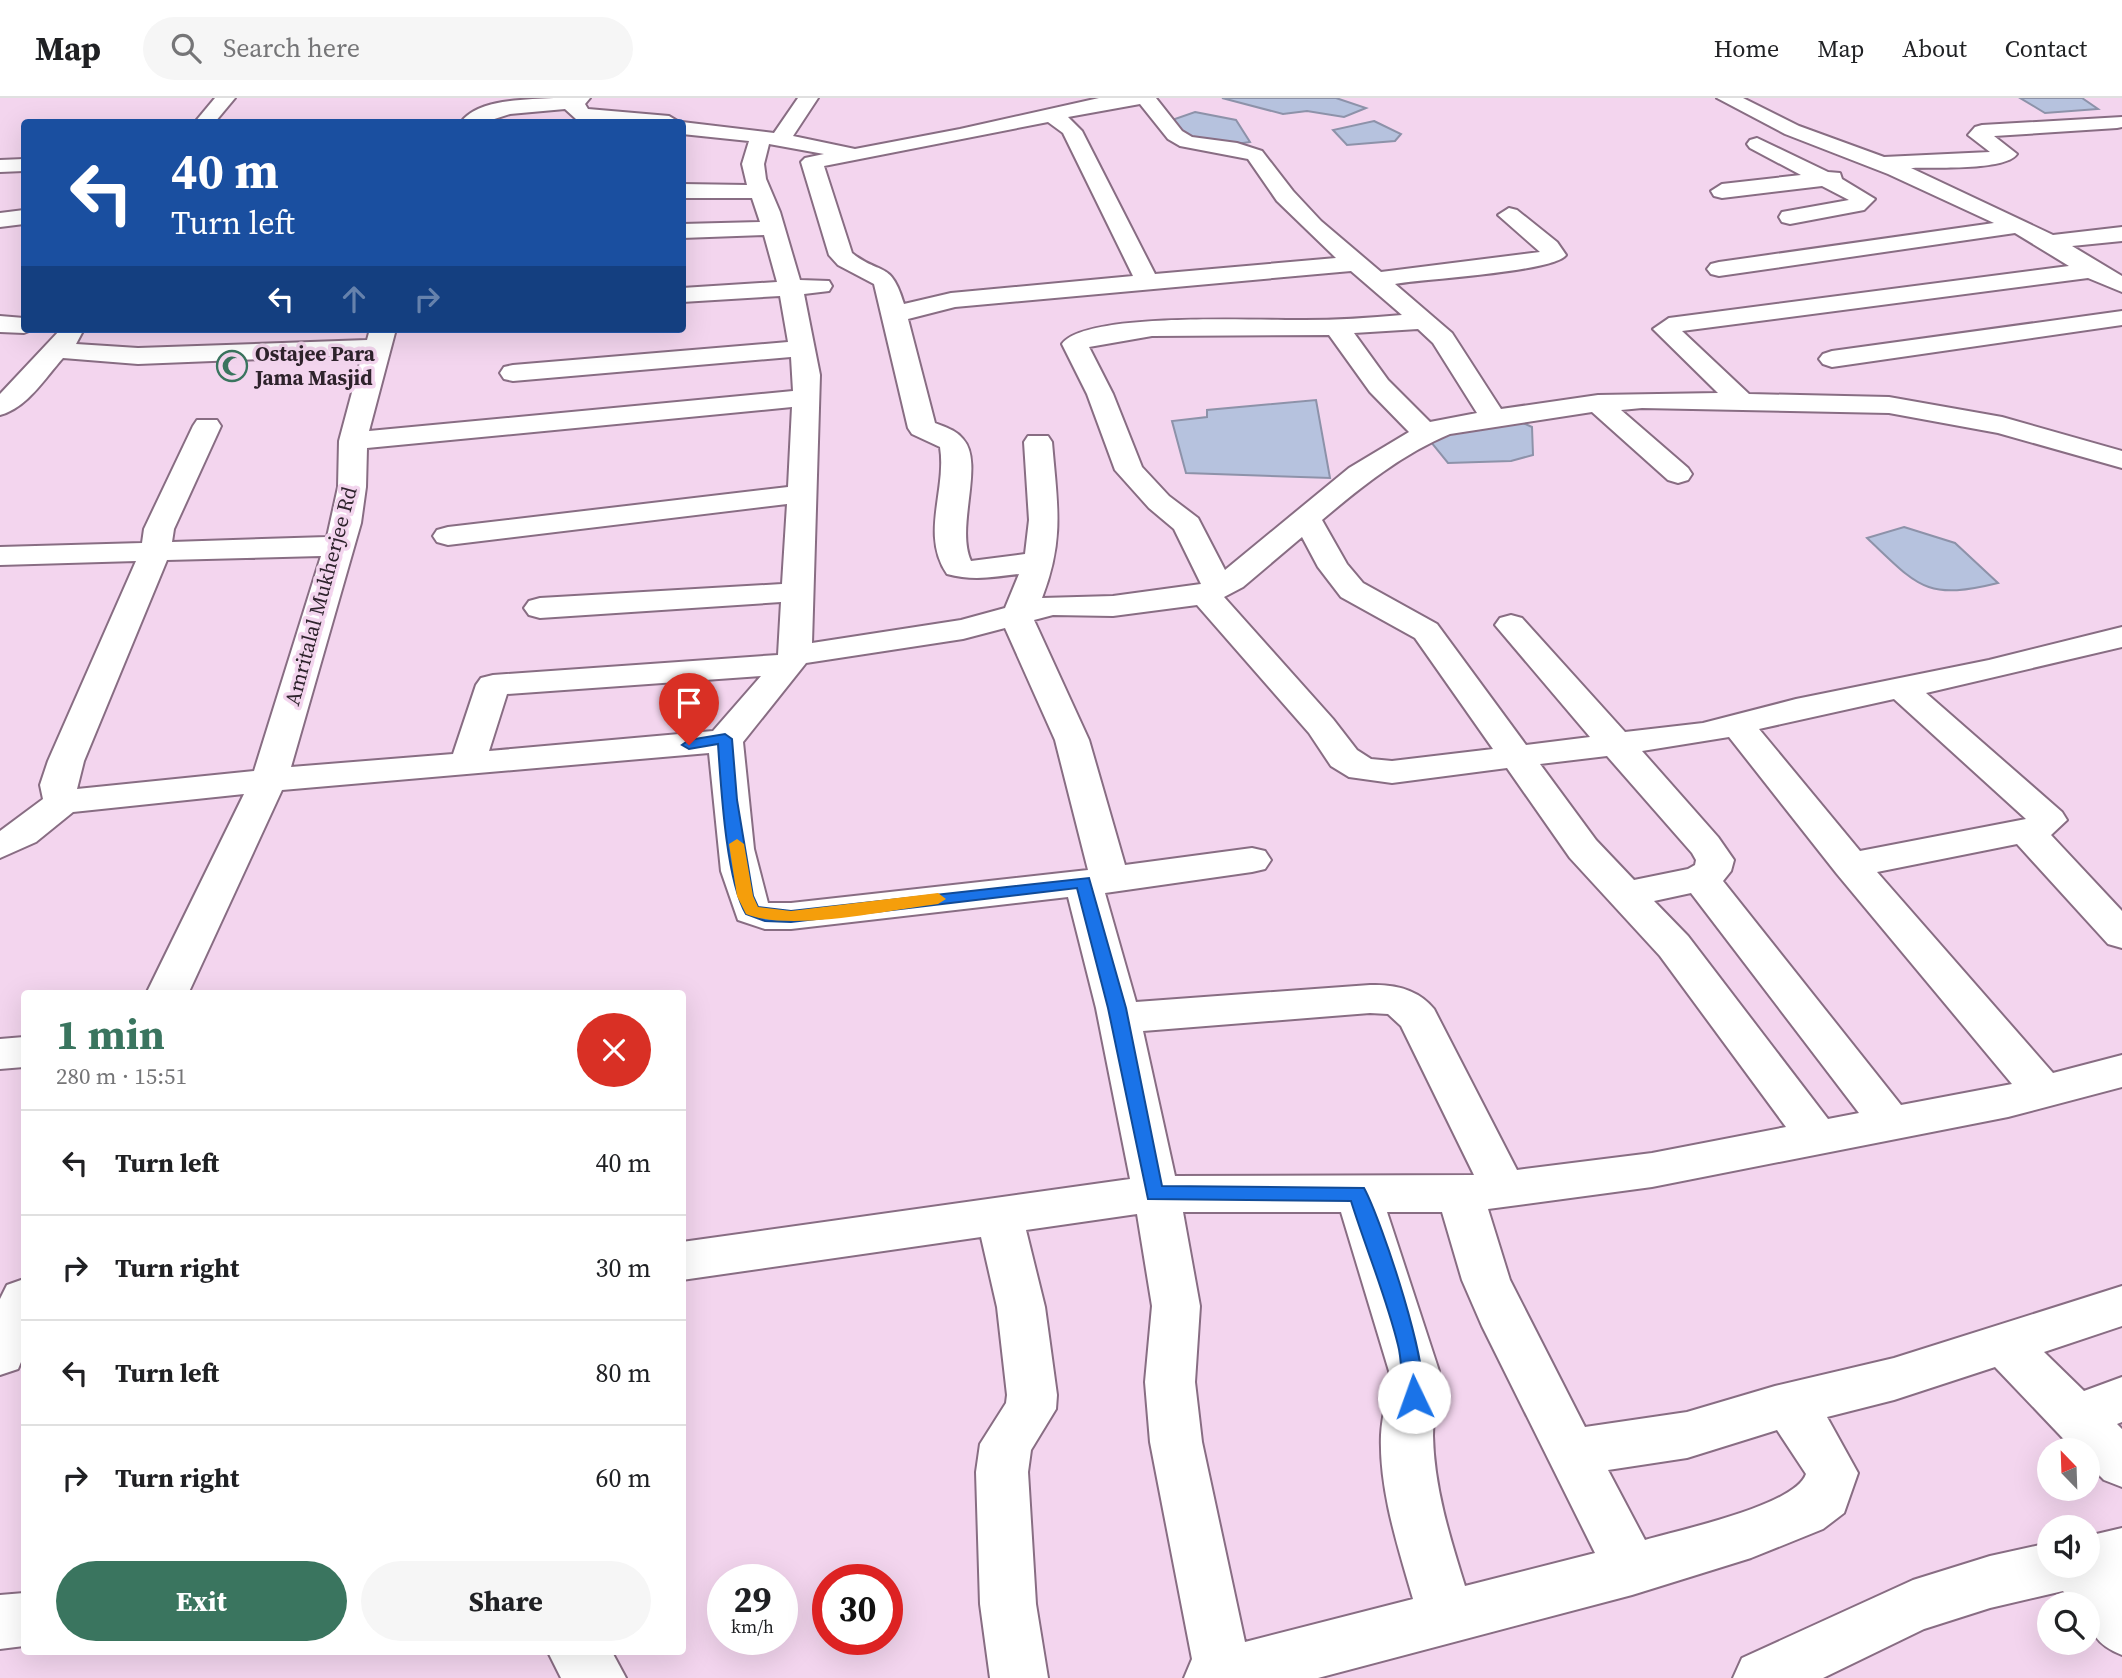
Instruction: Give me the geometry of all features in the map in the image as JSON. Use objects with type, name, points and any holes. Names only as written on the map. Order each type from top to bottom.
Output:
[{"type":"street","points":[[208,119],[225,98]]},
{"type":"street","points":[[206,426],[159,529],[156,550],[66,761],[58,785],[59,795],[65,800],[80,802],[269,780],[671,747],[725,739],[758,706],[792,660],[798,592],[807,398],[802,348],[791,289],[774,228],[760,192],[754,164],[770,138],[796,120],[808,98]]},
{"type":"street","points":[[1037,562],[972,571],[958,567],[955,562],[949,531],[957,456],[948,439],[926,432],[920,424],[911,371],[882,277],[854,267],[841,255],[812,162],[881,151],[1043,110],[1141,98]]},
{"type":"street","points":[[1146,98],[1168,128],[1186,142],[1237,149],[1255,155],[1285,196],[1313,226],[1443,338],[1492,416]]},
{"type":"street","points":[[1727,98],[1792,130],[1888,166],[2018,226],[2050,242],[2091,270],[2122,285]]},
{"type":"street","points":[[477,119],[509,108],[578,100],[578,111],[590,119]]},
{"type":"street","points":[[2095,104],[2120,124]]},
{"type":"street","points":[[1043,110],[1069,126],[1148,283]]},
{"type":"street","points":[[1722,191],[1827,178],[1888,166],[1997,158],[2007,154],[1977,133],[2120,124]]},
{"type":"street","points":[[686,128],[770,138],[842,151],[881,151]]},
{"type":"street","points":[[1757,144],[1864,199],[1863,203],[1790,217]]},
{"type":"street","points":[[0,166],[21,165]]},
{"type":"street","points":[[686,191],[760,192]]},
{"type":"street","points":[[1377,280],[1427,271],[1535,261],[1554,255],[1549,247],[1509,215]]},
{"type":"street","points":[[0,220],[21,217]]},
{"type":"street","points":[[1719,269],[2018,226]]},
{"type":"street","points":[[686,231],[774,228]]},
{"type":"street","points":[[2050,242],[2122,234]]},
{"type":"street","points":[[1838,250],[1977,337]]},
{"type":"street","points":[[895,313],[921,310],[951,300],[1356,263]]},
{"type":"street","points":[[1740,400],[1666,329],[1678,323],[2091,270]]},
{"type":"street","points":[[686,295],[820,286]]},
{"type":"street","points":[[1832,359],[2122,318]]},
{"type":"street","points":[[1424,321],[1131,332],[1086,338],[1075,344],[1100,394],[1129,470],[1159,502],[1187,524],[1212,591],[1344,758],[1362,769],[1403,771],[1665,740],[2122,637]]},
{"type":"street","points":[[0,324],[21,325]]},
{"type":"street","points":[[1336,326],[1379,386],[1426,434]]},
{"type":"street","points":[[0,407],[16,396],[72,333]]},
{"type":"street","points":[[58,350],[138,356],[380,338]]},
{"type":"street","name":"Amritalal Mukherjee Rd","points":[[169,990],[269,780],[338,546],[352,487],[354,441],[380,338]]},
{"type":"street","points":[[513,373],[802,348]]},
{"type":"street","points":[[354,441],[807,398]]},
{"type":"street","points":[[467,764],[493,685],[792,660],[963,629],[1060,604],[1113,606],[1212,591],[1307,519],[1359,474],[1426,434],[1492,416],[1598,403],[1740,400],[1889,405],[2001,425],[2122,460]]},
{"type":"street","points":[[1598,403],[1678,474]]},
{"type":"street","points":[[1016,616],[1027,596],[1043,547],[1044,520],[1038,442]]},
{"type":"street","points":[[448,536],[801,494]]},
{"type":"street","points":[[1307,519],[1333,567],[1352,590],[1426,631],[1583,849],[1674,946],[1818,1138]]},
{"type":"street","points":[[0,556],[338,546]]},
{"type":"street","points":[[540,608],[798,592]]},
{"type":"street","points":[[1016,616],[1072,740],[1119,1018],[1175,1293],[1170,1382],[1176,1441],[1218,1677],[1632,1569],[1751,1533],[1804,1512],[1825,1496],[1832,1473],[1817,1444],[1788,1405]]},
{"type":"street","points":[[1511,625],[1705,845],[1714,860],[1712,871],[1700,879],[1628,894]]},
{"type":"street","points":[[1850,864],[2026,831],[2042,826],[2049,820],[1902,688]]},
{"type":"street","points":[[1737,724],[1850,864],[2044,1092]]},
{"type":"street","points":[[725,739],[732,813],[745,896],[752,911],[765,916],[791,916],[1096,881],[1252,860]]},
{"type":"street","points":[[0,846],[23,834],[65,800]]},
{"type":"street","points":[[2026,831],[2122,935]]},
{"type":"street","points":[[1700,879],[1777,974],[1890,1123]]},
{"type":"street","points":[[1119,1018],[1391,998],[1403,1003],[1419,1019],[1482,1192],[1486,1280],[1506,1326],[1632,1569]]},
{"type":"street","points":[[0,1054],[21,1052]]},
{"type":"street","points":[[686,1260],[1154,1194],[1482,1192],[1652,1170],[2044,1092],[2122,1071]]},
{"type":"street","points":[[1358,1194],[1408,1344],[1414,1384],[1406,1433],[1409,1475],[1426,1549],[1447,1618]]},
{"type":"street","points":[[999,1216],[1021,1307],[1032,1395],[1031,1409],[1006,1444],[1003,1472],[1008,1604],[1018,1678]]},
{"type":"street","points":[[21,1306],[0,1355],[21,1354]]},
{"type":"street","points":[[1570,1451],[1647,1443],[1687,1435],[1788,1405],[1894,1379],[2122,1306]]},
{"type":"street","points":[[2003,1343],[2122,1464]]},
{"type":"street","points":[[2076,1417],[2122,1399]]},
{"type":"street","points":[[2100,1558],[2122,1553]]},
{"type":"street","points":[[1762,1678],[1913,1606],[1990,1582],[2037,1572]]},
{"type":"street","points":[[2086,1578],[2122,1629]]},
{"type":"street","points":[[0,1622],[21,1620]]},
{"type":"street","points":[[578,1655],[597,1678]]},
{"type":"water","points":[[1222,98],[1336,98],[1366,108],[1344,117],[1307,111],[1283,114]]},
{"type":"water","points":[[2020,98],[2082,98],[2098,109],[2045,113]]},
{"type":"water","points":[[1195,112],[1236,120],[1250,142],[1215,147],[1189,146],[1172,120]]},
{"type":"water","points":[[1374,121],[1401,134],[1395,141],[1347,145],[1333,130]]},
{"type":"water","points":[[1316,400],[1330,478],[1186,473],[1172,421],[1207,417],[1207,410]]},
{"type":"water","points":[[1512,418],[1532,427],[1533,455],[1511,461],[1448,463],[1426,436]]},
{"type":"water","points":[[1904,527],[1955,543],[1998,583],[1954,590],[1924,585],[1912,578],[1867,538]]},
{"type":"slow traffic","points":[[737,844],[745,896],[752,911],[765,916],[791,916],[938,899]]},
{"type":"place","name":"Ostajee Para Jama Masjid","points":[[232,366]]},
{"type":"route","points":[[689,745],[725,739],[730,800],[745,896],[752,911],[765,916],[791,916],[1083,882],[1117,1008],[1154,1194],[1315,1191],[1358,1194],[1408,1344],[1414,1371],[1414,1397]]}]
